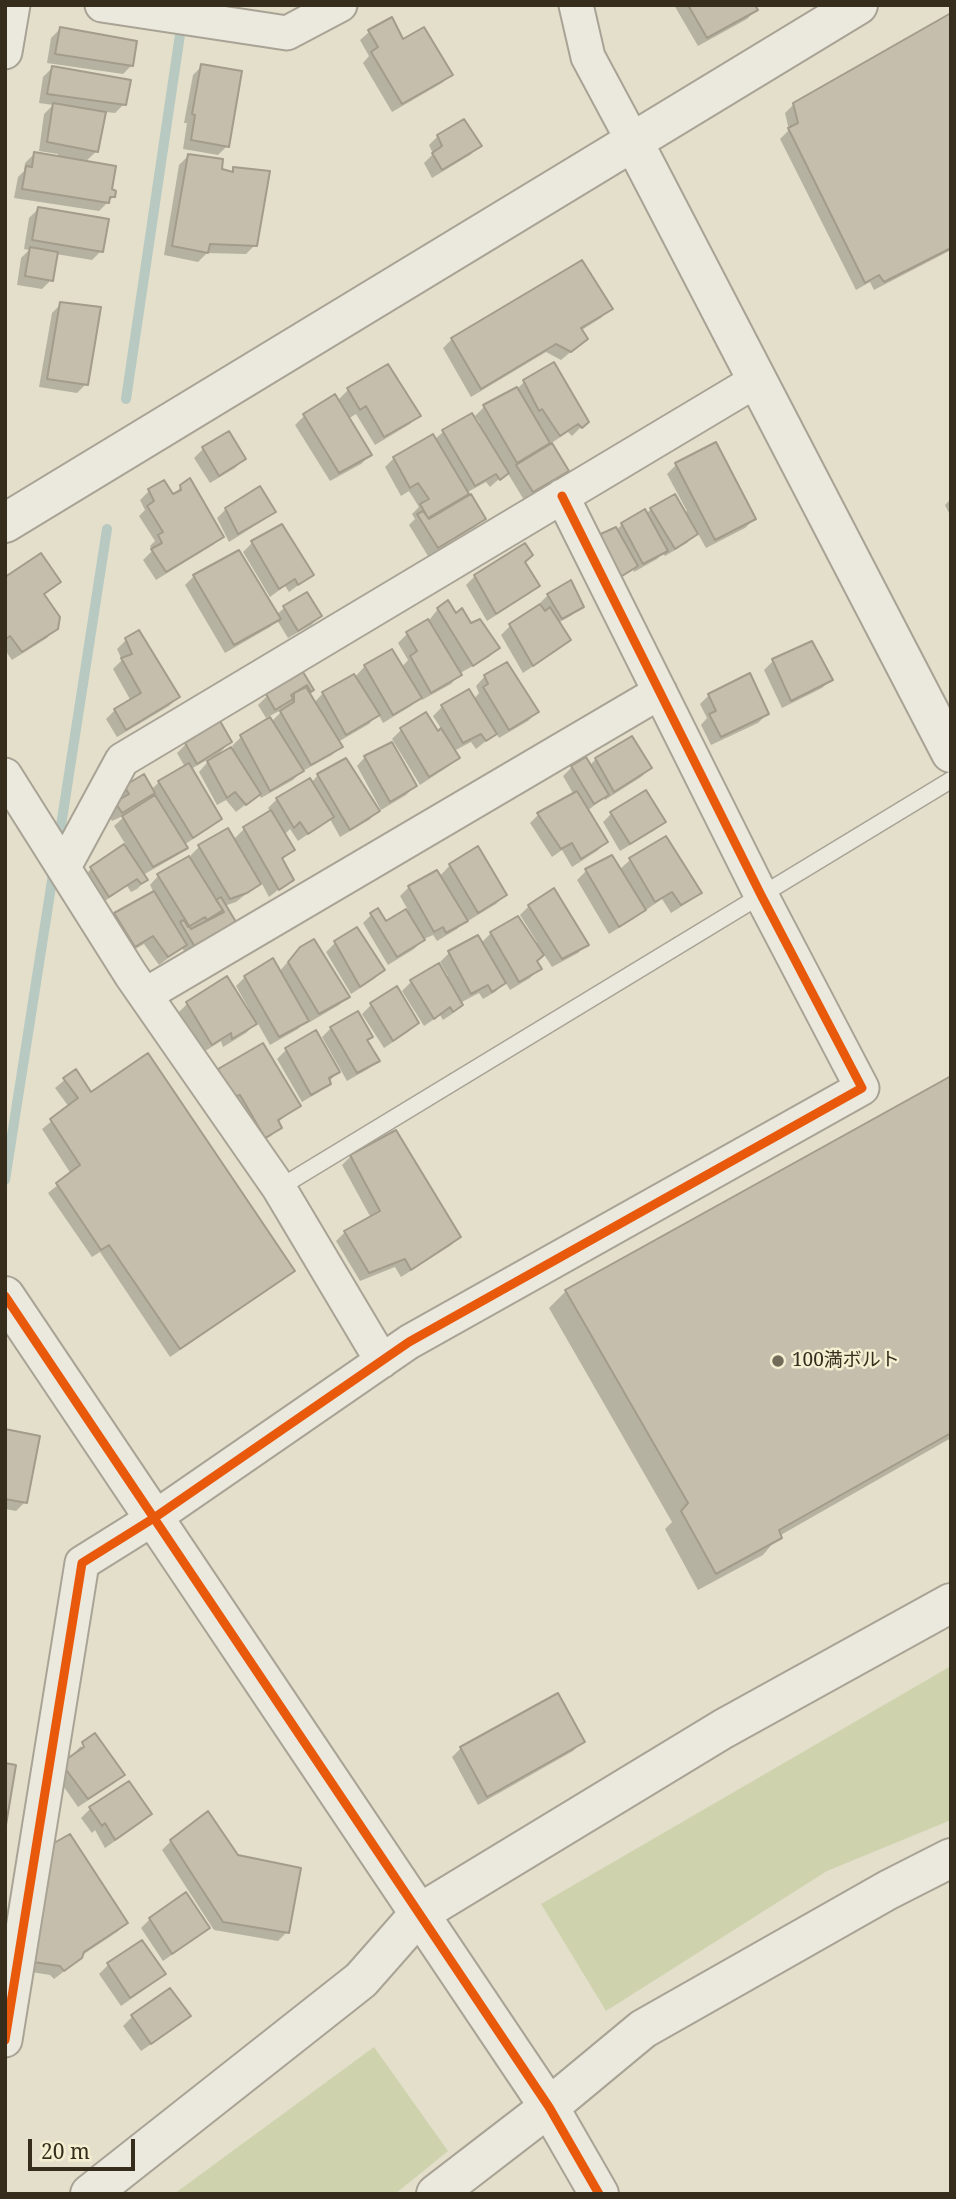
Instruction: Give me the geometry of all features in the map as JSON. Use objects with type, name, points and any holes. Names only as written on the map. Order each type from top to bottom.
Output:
[{"type":"street","points":[[5,52],[13,5]]},
{"type":"street","points":[[102,5],[287,33],[340,5]]},
{"type":"street","points":[[576,5],[588,57],[951,753]]},
{"type":"street","points":[[5,523],[858,5]]},
{"type":"street","points":[[68,874],[121,760],[757,380]]},
{"type":"street","points":[[5,2040],[82,1563],[154,1518],[408,1342],[862,1088],[761,895],[562,496]]},
{"type":"street","points":[[145,995],[660,692]]},
{"type":"street","points":[[5,775],[145,995],[279,1188],[382,1361]]},
{"type":"street","points":[[5,1296],[17,1336],[154,1518],[549,2107],[599,2194]]},
{"type":"street","points":[[89,2194],[361,1979],[420,1913],[723,1729],[951,1603]]},
{"type":"street","points":[[436,2194],[549,2107],[643,2029],[888,1889],[951,1858]]},
{"type":"lane","points":[[279,1188],[951,780]]},
{"type":"green space","points":[[951,1666],[951,1820],[827,1871],[606,2011],[541,1904]]},
{"type":"green space","points":[[374,2047],[448,2151],[395,2194],[174,2194]]},
{"type":"building","points":[[688,5],[755,5],[758,10],[707,38]]},
{"type":"building","points":[[951,13],[951,248],[884,282],[879,275],[865,283],[788,128],[798,123],[793,103]]},
{"type":"building","points":[[392,17],[403,39],[424,27],[453,75],[402,104],[371,52],[378,47],[368,30]]},
{"type":"building","points":[[60,27],[137,41],[133,66],[55,54]]},
{"type":"building","points":[[201,64],[242,71],[229,147],[191,140],[195,115],[192,114]]},
{"type":"building","points":[[52,66],[131,80],[126,105],[47,94]]},
{"type":"building","points":[[53,103],[106,112],[98,152],[47,142]]},
{"type":"building","points":[[464,119],[482,146],[442,170],[432,153],[442,146],[437,135]]},
{"type":"building","points":[[34,152],[116,166],[112,189],[116,191],[115,197],[110,197],[109,203],[22,189],[26,166],[32,167]]},
{"type":"building","points":[[188,154],[223,159],[222,169],[233,172],[233,167],[270,171],[257,246],[210,244],[208,253],[172,246]]},
{"type":"building","points":[[38,207],[109,219],[103,252],[32,240]]},
{"type":"building","points":[[30,247],[58,252],[53,281],[25,276]]},
{"type":"building","points":[[582,260],[613,309],[581,328],[588,339],[571,352],[556,344],[481,389],[451,338]]},
{"type":"building","points":[[60,302],[101,307],[88,385],[47,379]]},
{"type":"building","points":[[554,362],[589,422],[582,428],[578,424],[560,436],[542,409],[539,411],[523,380]]},
{"type":"building","points":[[388,364],[421,416],[384,437],[366,406],[360,410],[347,388]]},
{"type":"building","points":[[517,387],[550,443],[517,463],[483,405]]},
{"type":"building","points":[[335,394],[372,455],[339,473],[303,414]]},
{"type":"building","points":[[472,413],[509,473],[500,480],[496,474],[475,486],[442,430]]},
{"type":"building","points":[[229,431],[246,459],[219,476],[202,447]]},
{"type":"building","points":[[433,434],[469,494],[428,518],[420,504],[429,499],[418,483],[410,488],[393,457]]},
{"type":"building","points":[[716,442],[756,519],[715,540],[675,463]]},
{"type":"building","points":[[552,443],[569,471],[533,492],[516,465]]},
{"type":"building","points":[[190,478],[224,537],[166,572],[151,549],[162,543],[158,535],[163,532],[147,506],[154,501],[148,489],[164,480],[173,494],[181,490],[180,485]]},
{"type":"building","points":[[260,486],[276,512],[238,534],[225,508]]},
{"type":"building","points":[[471,494],[486,519],[438,548],[417,514],[423,511],[429,519]]},
{"type":"building","points":[[675,494],[698,534],[675,549],[650,508]]},
{"type":"building","points":[[645,509],[668,551],[643,564],[621,523]]},
{"type":"building","points":[[282,524],[314,575],[298,585],[295,579],[279,589],[251,541]]},
{"type":"building","points":[[616,527],[638,566],[614,581],[592,538]]},
{"type":"building","points":[[525,543],[533,555],[525,562],[540,586],[496,614],[474,575]]},
{"type":"building","points":[[239,550],[281,619],[234,645],[193,575]]},
{"type":"building","points":[[41,553],[61,582],[44,594],[60,617],[58,629],[22,652],[10,636],[5,638],[5,577]]},
{"type":"building","points":[[571,580],[584,607],[562,619],[547,594]]},
{"type":"building","points":[[307,592],[322,616],[298,631],[283,606]]},
{"type":"building","points":[[448,600],[456,613],[462,608],[471,623],[480,619],[500,648],[473,666],[437,608]]},
{"type":"building","points":[[540,604],[545,611],[550,607],[571,640],[533,666],[509,624]]},
{"type":"building","points":[[428,619],[462,675],[431,693],[410,656],[417,651],[406,632]]},
{"type":"building","points":[[139,630],[180,697],[126,730],[114,709],[141,693],[121,658],[132,654],[125,638]]},
{"type":"building","points":[[812,641],[833,680],[791,701],[772,659]]},
{"type":"building","points":[[392,649],[422,698],[393,715],[364,665]]},
{"type":"building","points":[[507,662],[539,712],[509,730],[483,687],[488,684],[484,675]]},
{"type":"building","points":[[303,672],[314,690],[311,692],[307,685],[291,695],[293,699],[275,710],[266,694]]},
{"type":"building","points":[[750,673],[769,714],[721,737],[709,714],[716,711],[708,694]]},
{"type":"building","points":[[354,674],[380,715],[346,735],[322,692]]},
{"type":"building","points":[[306,687],[343,747],[311,765],[280,711],[294,702],[294,693]]},
{"type":"building","points":[[469,689],[497,734],[486,741],[481,734],[463,743],[441,705]]},
{"type":"building","points":[[426,712],[438,731],[441,728],[460,758],[429,777],[400,728]]},
{"type":"building","points":[[270,717],[304,771],[270,791],[240,735]]},
{"type":"building","points":[[220,721],[232,742],[197,764],[185,743]]},
{"type":"building","points":[[632,736],[652,768],[614,792],[595,758]]},
{"type":"building","points":[[392,742],[417,786],[390,802],[364,756]]},
{"type":"building","points":[[231,747],[261,794],[246,805],[235,792],[227,798],[207,761]]},
{"type":"building","points":[[586,757],[609,795],[594,804],[571,766]]},
{"type":"building","points":[[346,758],[380,811],[350,830],[317,774]]},
{"type":"building","points":[[189,763],[222,819],[193,838],[158,781]]},
{"type":"building","points":[[144,774],[155,793],[122,813],[115,802],[129,794],[124,786]]},
{"type":"building","points":[[310,778],[334,817],[308,834],[300,822],[294,828],[276,798]]},
{"type":"building","points":[[646,790],[666,822],[630,844],[610,812]]},
{"type":"building","points":[[577,791],[608,842],[581,859],[572,843],[561,849],[537,813]]},
{"type":"building","points":[[155,795],[188,848],[153,867],[122,816]]},
{"type":"building","points":[[271,810],[295,850],[282,858],[294,880],[279,890],[243,827]]},
{"type":"building","points":[[228,828],[261,884],[230,899],[198,845]]},
{"type":"building","points":[[666,836],[702,893],[681,905],[672,892],[655,902],[629,858]]},
{"type":"building","points":[[124,844],[148,880],[141,884],[137,879],[109,897],[90,867]]},
{"type":"building","points":[[478,846],[507,895],[478,913],[449,864]]},
{"type":"building","points":[[612,855],[646,910],[619,927],[585,869]]},
{"type":"building","points":[[189,856],[224,912],[191,929],[157,874]]},
{"type":"building","points":[[437,870],[468,921],[446,933],[443,927],[434,932],[408,886]]},
{"type":"building","points":[[554,888],[589,945],[562,959],[528,905]]},
{"type":"building","points":[[154,891],[187,945],[168,957],[153,936],[135,947],[114,913]]},
{"type":"building","points":[[221,897],[236,922],[195,947],[180,922],[184,920],[188,927],[205,917],[207,920],[223,910],[216,900]]},
{"type":"building","points":[[378,908],[386,921],[406,909],[425,940],[397,957],[370,913]]},
{"type":"building","points":[[518,916],[544,955],[537,961],[542,969],[519,982],[490,932]]},
{"type":"building","points":[[357,927],[385,970],[360,987],[334,941]]},
{"type":"building","points":[[478,935],[506,983],[492,992],[488,985],[471,994],[448,951]]},
{"type":"building","points":[[314,939],[350,997],[319,1014],[288,962],[300,947]]},
{"type":"building","points":[[273,958],[309,1021],[279,1037],[244,976]]},
{"type":"building","points":[[439,963],[463,1005],[453,1012],[450,1007],[434,1019],[410,980]]},
{"type":"building","points":[[227,976],[257,1024],[232,1039],[231,1033],[212,1045],[186,1002]]},
{"type":"building","points":[[397,986],[419,1023],[393,1041],[370,1003]]},
{"type":"building","points":[[358,1011],[373,1037],[367,1040],[380,1061],[357,1073],[330,1027]]},
{"type":"building","points":[[316,1030],[340,1072],[329,1078],[331,1084],[311,1095],[285,1048]]},
{"type":"building","points":[[263,1043],[301,1106],[278,1120],[282,1128],[265,1138],[240,1095],[233,1097],[218,1069]]},
{"type":"building","points":[[148,1053],[295,1271],[180,1349],[109,1245],[101,1250],[56,1183],[80,1165],[50,1119],[78,1098],[63,1078],[76,1069],[91,1092]]},
{"type":"building","name":"100満ボルト","points":[[951,1076],[951,1433],[779,1530],[782,1538],[716,1574],[681,1511],[688,1503],[565,1290]]},
{"type":"building","points":[[396,1130],[461,1237],[411,1270],[405,1259],[369,1273],[344,1231],[380,1211],[350,1155]]},
{"type":"building","points":[[5,1429],[40,1436],[27,1503],[5,1499]]},
{"type":"building","points":[[558,1693],[585,1742],[487,1797],[460,1747]]},
{"type":"building","points":[[95,1733],[125,1775],[88,1799],[61,1763],[84,1747],[82,1742]]},
{"type":"building","points":[[5,1763],[16,1765],[5,1831]]},
{"type":"building","points":[[129,1781],[152,1814],[115,1840],[105,1823],[102,1826],[89,1807]]},
{"type":"building","points":[[208,1811],[238,1855],[301,1868],[289,1933],[223,1922],[170,1840]]},
{"type":"building","points":[[70,1834],[128,1923],[84,1952],[82,1958],[64,1971],[60,1966],[33,1962],[54,1843]]},
{"type":"building","points":[[186,1892],[210,1928],[172,1954],[149,1918]]},
{"type":"building","points":[[142,1940],[166,1974],[130,1998],[107,1963]]},
{"type":"building","points":[[170,1988],[191,2016],[151,2044],[131,2015]]},
{"type":"waterway","points":[[126,399],[182,21]]},
{"type":"waterway","points":[[58,845],[107,529]]},
{"type":"waterway","points":[[5,1180],[54,868]]},
{"type":"cycle path","points":[[5,2040],[82,1563],[154,1518],[409,1342],[862,1088],[761,895],[562,496]]},
{"type":"cycle path","points":[[5,1296],[549,2107],[599,2194]]},
{"type":"place","name":"100満ボルト","points":[[778,1361]]}]
